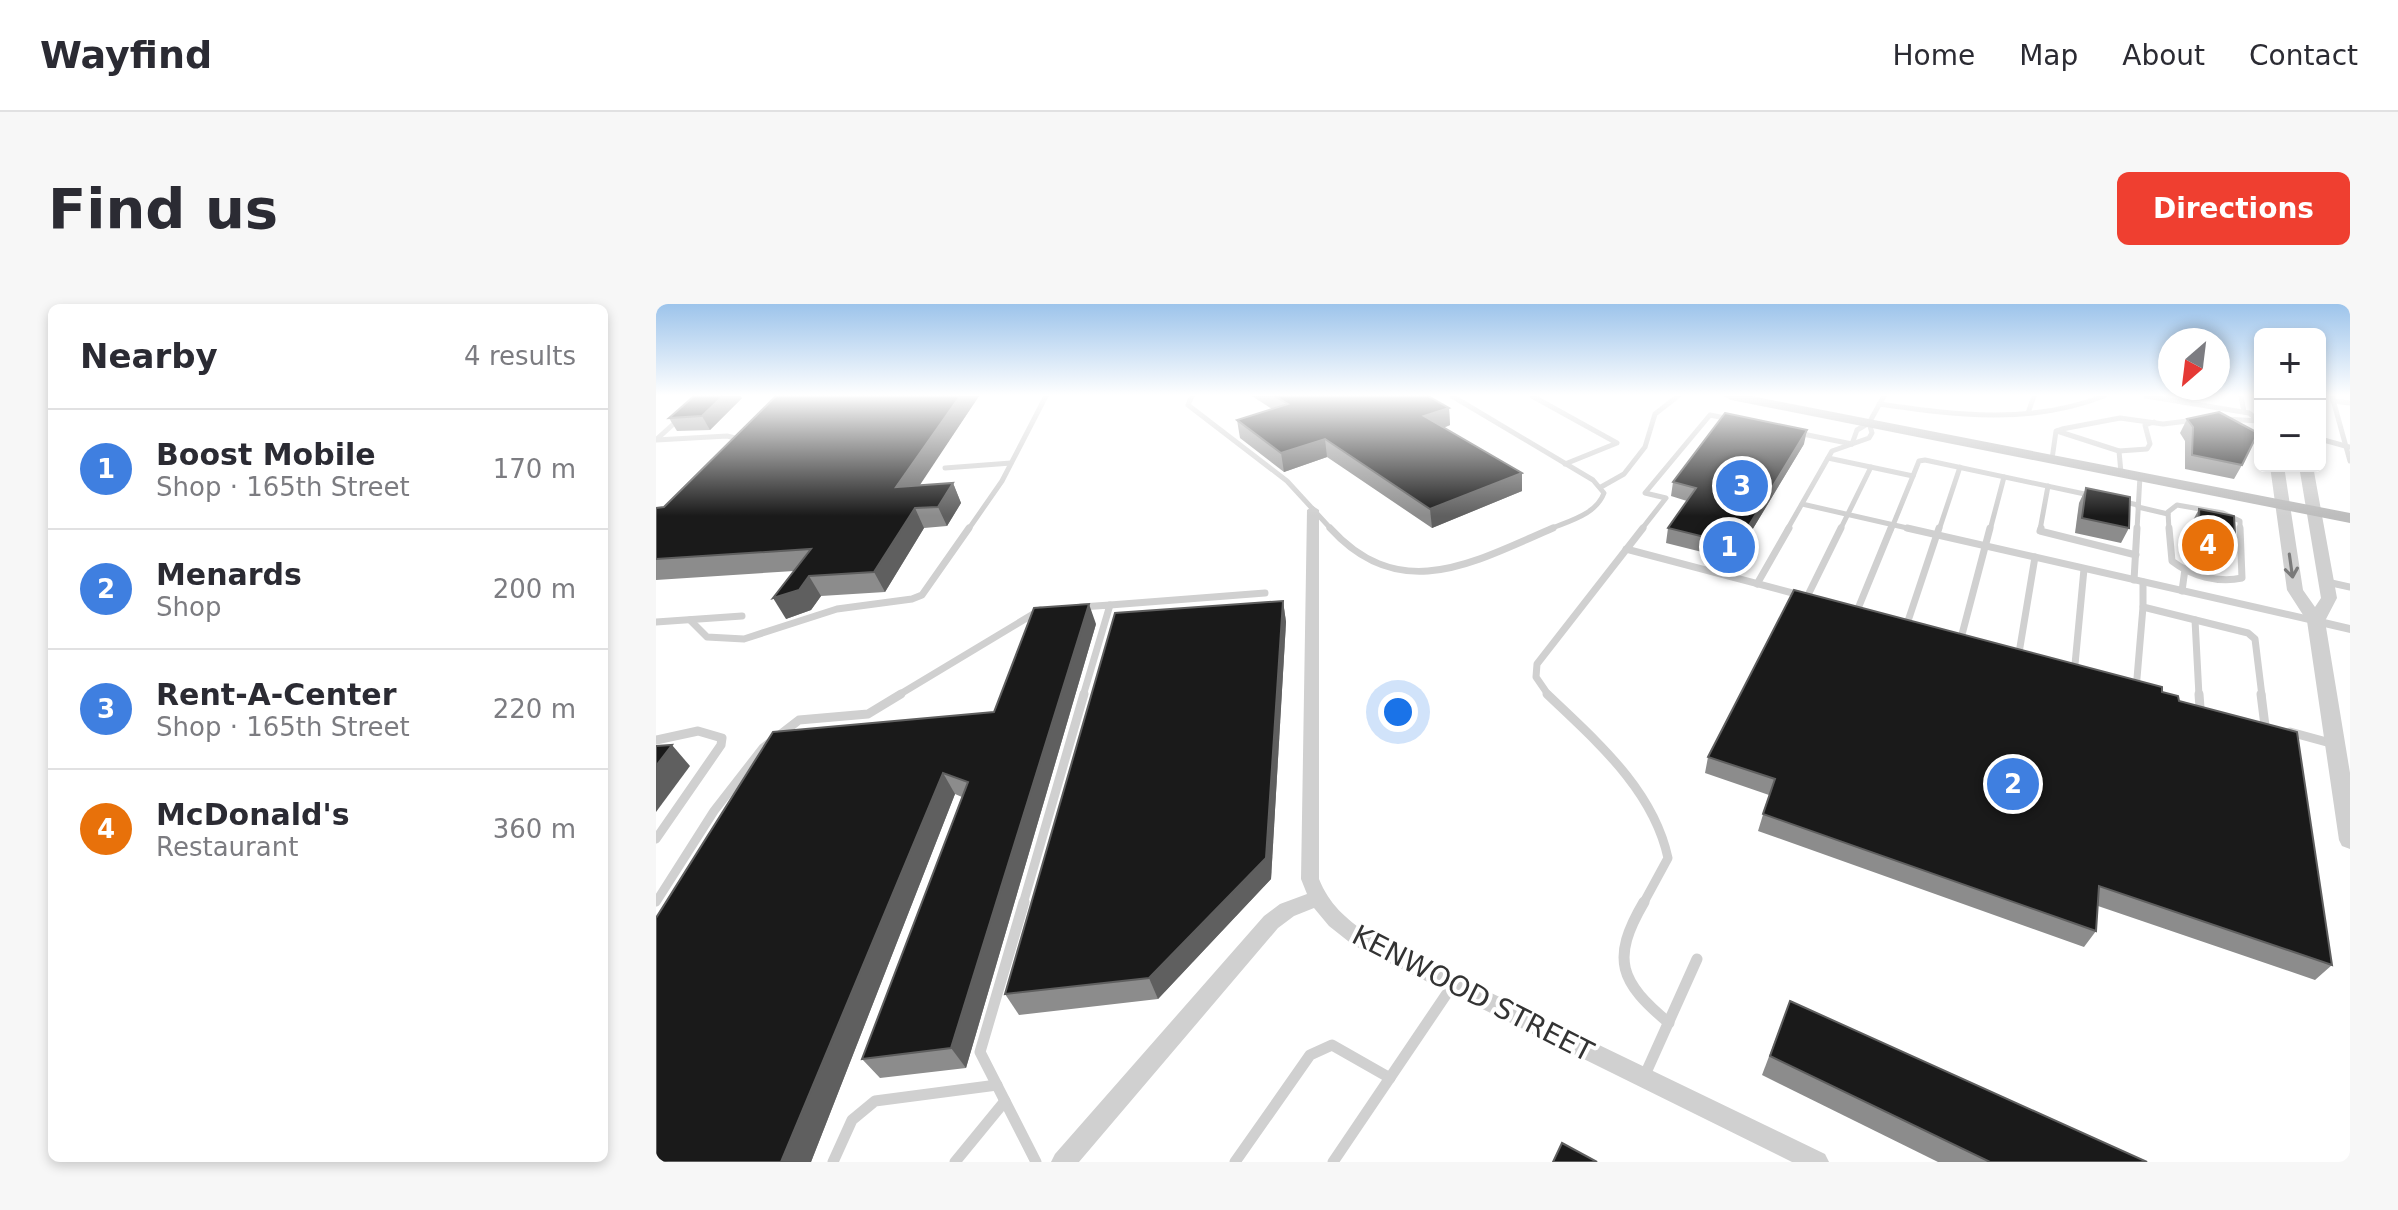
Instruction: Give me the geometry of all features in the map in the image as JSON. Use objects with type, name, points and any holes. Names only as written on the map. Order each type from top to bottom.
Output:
[{"type":"main road","points":[[1935,436],[2350,518]]},
{"type":"street","points":[[2278,472],[2295,590],[2316,621],[2350,840]]},
{"type":"street","points":[[2307,472],[2329,598],[2316,621]]},
{"type":"street","points":[[1063,1162],[1271,922],[1287,910],[1316,899],[1310,879],[1313,510]]},
{"type":"street","points":[[2316,621],[2350,629]]},
{"type":"street","name":"KENWOOD STREET","points":[[1316,899],[1335,922],[1360,939],[1817,1162]]},
{"type":"lane","points":[[656,440],[739,439],[742,436]]},
{"type":"lane","points":[[690,620],[698,632],[707,637],[740,640],[768,635],[829,611],[914,600],[928,591],[1025,436]]},
{"type":"lane","points":[[1228,436],[1287,481],[1358,556],[1407,573],[1424,574],[1481,559],[1587,513],[1604,499],[1601,487],[1519,436]]},
{"type":"lane","points":[[1565,464],[1617,443],[1604,436]]},
{"type":"lane","points":[[1601,487],[1624,474],[1645,447],[1648,436]]},
{"type":"lane","points":[[1669,1023],[1633,990],[1624,970],[1623,958],[1628,936],[1665,867],[1668,858],[1664,840],[1624,769],[1543,690],[1535,670],[1666,498],[1645,493],[1692,436]]},
{"type":"lane","points":[[1812,436],[1852,444]]},
{"type":"lane","points":[[1852,444],[1855,436]]},
{"type":"lane","points":[[1757,584],[1832,451],[1870,436]]},
{"type":"lane","points":[[2052,459],[2055,436]]},
{"type":"lane","points":[[2072,436],[2119,451],[2147,449],[2150,444],[2148,436]]},
{"type":"lane","points":[[739,439],[740,448]]},
{"type":"lane","points":[[2326,443],[2348,446],[2350,461]]},
{"type":"lane","points":[[2119,451],[2121,473]]},
{"type":"lane","points":[[1828,458],[1913,476]]},
{"type":"lane","points":[[1857,611],[1919,461],[1960,467],[2168,514]]},
{"type":"lane","points":[[945,468],[1011,463]]},
{"type":"lane","points":[[1807,597],[1871,467]]},
{"type":"lane","points":[[1907,624],[1960,467]]},
{"type":"lane","points":[[2136,692],[2143,607],[2136,555],[2140,476]]},
{"type":"lane","points":[[1960,642],[2004,477]]},
{"type":"lane","points":[[2048,486],[2040,531],[2136,555]]},
{"type":"lane","points":[[1802,504],[2316,621]]},
{"type":"lane","points":[[2177,505],[2234,517],[2242,524],[2242,578],[2227,579],[2185,569],[2169,558],[2168,514],[2177,505]]},
{"type":"lane","points":[[1626,549],[1819,601]]},
{"type":"lane","points":[[2017,660],[2035,557]]},
{"type":"lane","points":[[2074,675],[2084,569]]},
{"type":"lane","points":[[2182,591],[2185,569]]},
{"type":"lane","points":[[2326,582],[2350,587]]},
{"type":"lane","points":[[1066,608],[1265,593]]},
{"type":"lane","points":[[1036,1162],[980,1052],[1110,605]]},
{"type":"lane","points":[[1844,607],[1869,614]]},
{"type":"lane","points":[[2143,607],[2248,633],[2255,639],[2265,726]]},
{"type":"lane","points":[[656,902],[733,786],[763,748],[799,720],[868,714],[1036,610],[1051,609]]},
{"type":"lane","points":[[656,622],[742,616]]},
{"type":"lane","points":[[2195,620],[2200,708]]},
{"type":"lane","points":[[1894,621],[1921,628]]},
{"type":"lane","points":[[1950,635],[1969,648]]},
{"type":"lane","points":[[2005,657],[2032,664]]},
{"type":"lane","points":[[2060,671],[2090,679]]},
{"type":"lane","points":[[2120,687],[2149,695]]},
{"type":"lane","points":[[2187,705],[2213,712]]},
{"type":"lane","points":[[2252,722],[2335,744]]},
{"type":"lane","points":[[656,740],[695,732],[716,733],[722,738],[721,745],[656,839]]},
{"type":"lane","points":[[1644,1078],[1697,959]]},
{"type":"lane","points":[[1333,1162],[1453,985]]},
{"type":"lane","points":[[1235,1162],[1310,1055],[1323,1047],[1332,1045],[1390,1078]]},
{"type":"lane","points":[[833,1162],[845,1130],[857,1111],[875,1101],[997,1085]]},
{"type":"lane","points":[[955,1162],[1005,1101]]},
{"type":"building","points":[[736,436],[932,436],[896,487],[953,483],[938,507],[915,508],[874,572],[809,576],[799,590],[773,598],[811,549],[656,559],[656,508],[664,507]]},
{"type":"building","points":[[1258,436],[1458,436],[1522,473],[1430,509],[1325,439],[1281,453]]},
{"type":"building","points":[[1708,436],[1803,436],[1737,545],[1668,528],[1696,488],[1673,482]]},
{"type":"building","points":[[2193,436],[2254,436],[2242,465],[2192,455]]},
{"type":"building","points":[[2086,488],[2130,497],[2129,528],[2082,518]]},
{"type":"building","points":[[2199,509],[2234,516],[2236,551],[2201,544]]},
{"type":"building","points":[[1794,590],[2162,687],[2162,692],[2178,696],[2179,701],[2297,732],[2332,965],[2099,886],[2096,931],[1763,814],[1775,779],[1708,757]]},
{"type":"building","points":[[1283,601],[1266,858],[1149,978],[1005,994],[1115,613]]},
{"type":"building","points":[[1089,604],[951,1048],[862,1059],[968,782],[943,773],[781,1162],[656,1162],[656,918],[773,732],[994,712],[1034,608]]},
{"type":"building","points":[[672,745],[656,766],[656,746]]},
{"type":"building","points":[[1790,1001],[2147,1162],[1990,1162],[1770,1056]]},
{"type":"building","points":[[1562,1143],[1597,1162],[1553,1162]]},
{"type":"place","name":"Rent-A-Center","points":[[1742,486]]},
{"type":"place","name":"McDonald's","points":[[2208,545]]},
{"type":"place","name":"Boost Mobile","points":[[1729,547]]},
{"type":"place","name":"Menards","points":[[2013,784]]}]
